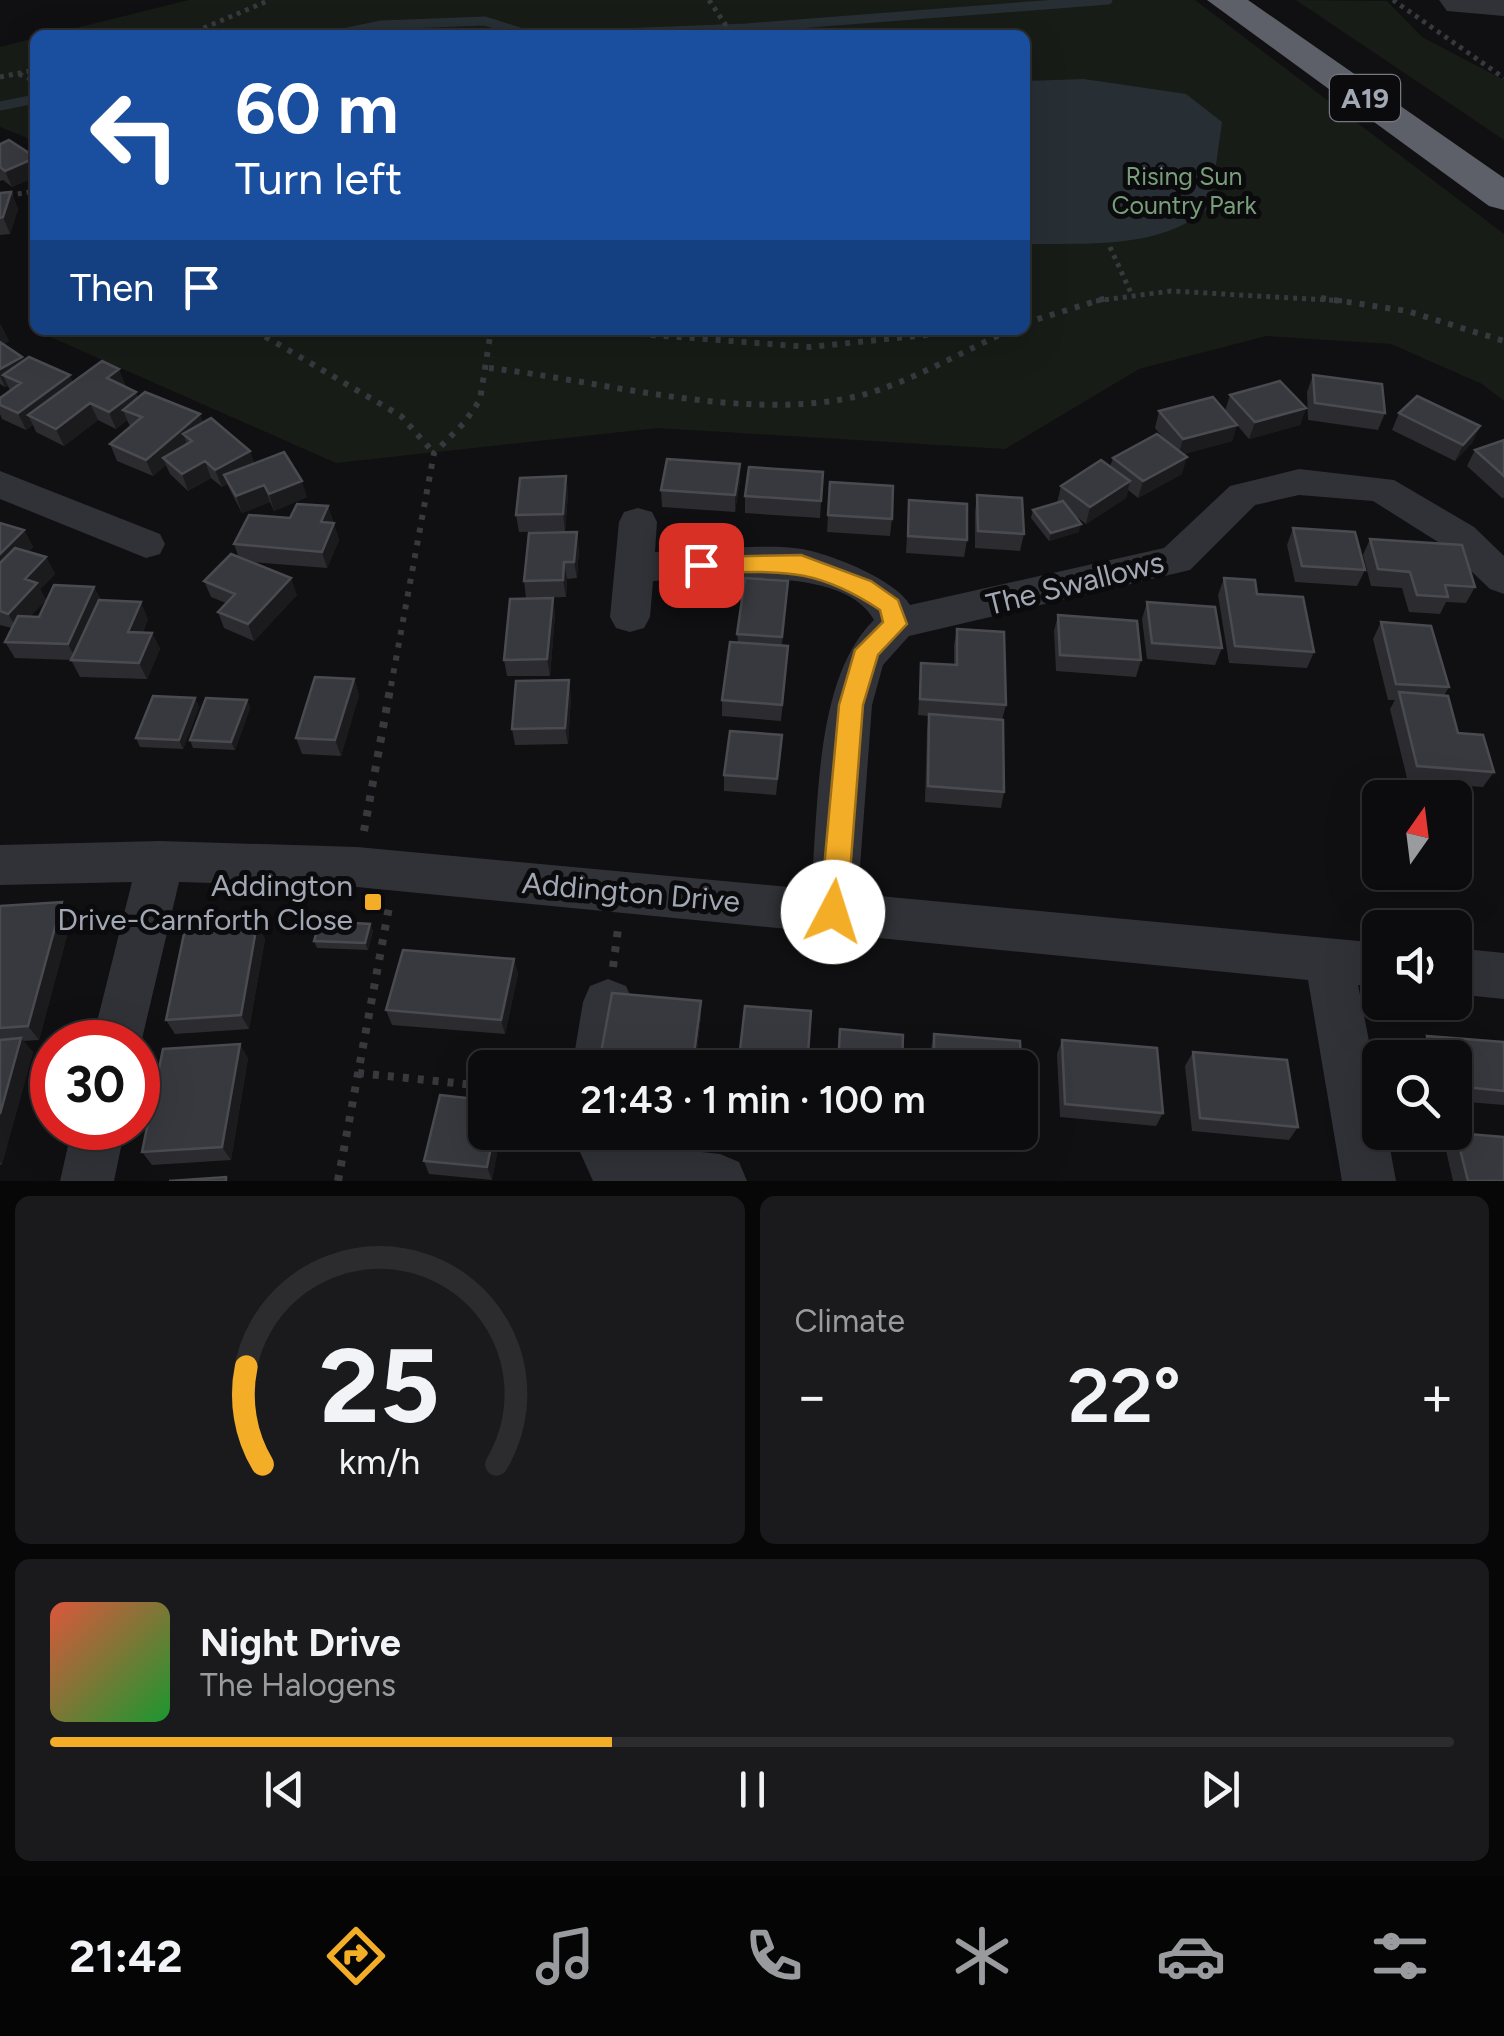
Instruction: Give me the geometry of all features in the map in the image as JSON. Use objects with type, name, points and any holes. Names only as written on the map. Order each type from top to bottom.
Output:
[{"type":"highway","name":"A19","points":[[1225,0],[1504,197]]},
{"type":"highway","name":"A19","points":[[1265,0],[1504,164]]},
{"type":"street","points":[[1452,0],[1456,6],[1504,8]]},
{"type":"street","name":"The Swallows","points":[[896,624],[1176,560],[1244,496],[1299,482],[1380,490],[1460,537],[1504,580]]},
{"type":"street","points":[[0,484],[146,544]]},
{"type":"street","points":[[630,617],[638,522]]},
{"type":"street","points":[[634,566],[801,563],[862,587],[890,606],[896,624],[867,650],[851,705],[833,912]]},
{"type":"street","points":[[123,1020],[160,861]]},
{"type":"street","name":"Addington Drive","points":[[0,866],[160,861],[377,869],[1362,963]]},
{"type":"street","points":[[1328,960],[1369,1181]]},
{"type":"street","points":[[1472,973],[1504,976]]},
{"type":"street","points":[[601,1050],[608,1002]]},
{"type":"street","points":[[87,1181],[94,1150]]},
{"type":"street","points":[[613,1161],[720,1181]]},
{"type":"path","points":[[199,30],[270,0]]},
{"type":"path","points":[[709,0],[725,24],[723,30]]},
{"type":"path","points":[[1393,0],[1504,78]]},
{"type":"path","points":[[0,77],[30,71]]},
{"type":"path","points":[[18,74],[30,79]]},
{"type":"path","points":[[0,197],[30,192]]},
{"type":"path","points":[[1110,247],[1130,293]]},
{"type":"path","points":[[1030,322],[1130,293],[1319,296],[1386,304],[1439,316],[1504,340]]},
{"type":"path","points":[[263,335],[401,416],[434,453]]},
{"type":"path","points":[[338,1181],[358,1073],[377,869],[434,453],[478,410],[491,335]]},
{"type":"path","points":[[652,335],[810,347],[926,335]]},
{"type":"path","points":[[488,368],[571,376],[701,401],[816,404],[866,394],[999,335]]},
{"type":"path","points":[[608,1002],[624,890]]},
{"type":"path","points":[[358,1073],[468,1084]]},
{"type":"green space","name":"Rising Sun Country Park","points":[[189,0],[1195,0],[1504,234],[1504,401],[1482,384],[1391,344],[1266,336],[1139,369],[1005,449],[658,428],[336,463],[48,335],[1030,335],[1030,30],[68,30]]},
{"type":"green space","points":[[1296,0],[1387,1],[1422,37],[1504,80],[1504,140]]},
{"type":"green space","points":[[30,39],[30,139],[0,127],[0,47]]},
{"type":"shaded area","points":[[1084,79],[1186,94],[1222,122],[1210,207],[1169,231],[1146,237],[1098,243],[1030,244],[1030,81]]},
{"type":"building","points":[[9,140],[30,154],[30,160],[5,171],[0,167],[0,144]]},
{"type":"building","points":[[11,192],[3,217],[0,218],[0,193]]},
{"type":"building","points":[[0,342],[22,357],[0,369]]},
{"type":"building","points":[[29,357],[70,375],[18,413],[0,405],[0,398],[21,383],[3,375]]},
{"type":"building","points":[[102,361],[119,369],[107,378],[136,392],[109,412],[90,403],[56,429],[28,415]]},
{"type":"building","points":[[1313,375],[1382,384],[1385,413],[1315,403]]},
{"type":"building","points":[[1280,381],[1306,408],[1255,422],[1230,395]]},
{"type":"building","points":[[145,392],[200,414],[146,460],[110,444],[142,417],[123,410]]},
{"type":"building","points":[[1417,396],[1480,426],[1463,445],[1399,413]]},
{"type":"building","points":[[1213,397],[1237,425],[1183,439],[1159,411]]},
{"type":"building","points":[[211,418],[250,451],[215,470],[205,461],[182,474],[163,458],[192,441],[183,434]]},
{"type":"building","points":[[1157,434],[1187,457],[1143,481],[1113,458]]},
{"type":"building","points":[[1504,440],[1504,476],[1475,450]]},
{"type":"building","points":[[284,452],[302,481],[269,494],[264,485],[236,496],[224,475]]},
{"type":"building","points":[[667,459],[740,464],[735,495],[661,490]]},
{"type":"building","points":[[1101,460],[1130,481],[1090,507],[1061,486]]},
{"type":"building","points":[[749,467],[823,472],[821,501],[745,496]]},
{"type":"building","points":[[566,476],[563,514],[516,515],[520,478]]},
{"type":"building","points":[[830,482],[893,486],[892,519],[828,515]]},
{"type":"building","points":[[977,495],[1022,498],[1024,534],[978,531]]},
{"type":"building","points":[[909,500],[967,504],[967,540],[908,536]]},
{"type":"building","points":[[1063,501],[1081,524],[1051,533],[1033,510]]},
{"type":"building","points":[[297,504],[328,506],[321,522],[334,523],[322,552],[234,544],[249,515],[290,518]]},
{"type":"building","points":[[0,523],[24,530],[0,554]]},
{"type":"building","points":[[1293,528],[1355,532],[1365,570],[1302,566]]},
{"type":"building","points":[[577,532],[574,562],[564,562],[563,580],[524,581],[529,533]]},
{"type":"building","points":[[1370,539],[1462,545],[1475,587],[1445,585],[1448,597],[1417,595],[1410,572],[1378,569]]},
{"type":"building","points":[[15,548],[46,557],[25,579],[37,583],[8,614],[0,611],[0,563]]},
{"type":"building","points":[[231,554],[291,578],[248,624],[218,612],[235,594],[204,581]]},
{"type":"building","points":[[745,578],[788,581],[782,637],[737,634]]},
{"type":"building","points":[[1224,578],[1255,580],[1257,594],[1303,597],[1314,652],[1235,646]]},
{"type":"building","points":[[54,585],[94,587],[68,644],[5,642],[18,616],[39,617]]},
{"type":"building","points":[[553,598],[547,659],[504,660],[510,599]]},
{"type":"building","points":[[99,600],[141,602],[128,632],[152,633],[139,663],[71,660]]},
{"type":"building","points":[[1147,602],[1215,607],[1222,648],[1152,643]]},
{"type":"building","points":[[1058,615],[1137,621],[1141,660],[1060,655]]},
{"type":"building","points":[[1381,622],[1431,626],[1449,687],[1396,684]]},
{"type":"building","points":[[957,629],[1004,632],[1006,705],[920,699],[921,663],[957,665]]},
{"type":"building","points":[[730,642],[788,646],[782,705],[722,700]]},
{"type":"building","points":[[315,677],[354,679],[335,740],[296,738]]},
{"type":"building","points":[[569,680],[565,728],[512,729],[516,681]]},
{"type":"building","points":[[1399,692],[1448,696],[1458,733],[1483,735],[1494,772],[1417,766]]},
{"type":"building","points":[[153,696],[195,698],[179,740],[136,738]]},
{"type":"building","points":[[206,698],[247,700],[231,742],[190,740]]},
{"type":"building","points":[[929,714],[1003,720],[1004,792],[928,786]]},
{"type":"building","points":[[730,731],[782,735],[777,779],[724,775]]},
{"type":"building","points":[[62,902],[28,1026],[0,1028],[0,906]]},
{"type":"building","points":[[320,921],[370,924],[365,943],[314,941]]},
{"type":"building","points":[[257,924],[241,1015],[166,1020],[185,929]]},
{"type":"building","points":[[403,950],[514,959],[501,1020],[386,1010]]},
{"type":"building","points":[[612,993],[701,1001],[694,1050],[602,1050]]},
{"type":"building","points":[[745,1006],[811,1011],[808,1050],[740,1050]]},
{"type":"building","points":[[840,1029],[903,1035],[903,1050],[839,1050]]},
{"type":"building","points":[[934,1034],[1020,1041],[1020,1050],[934,1050]]},
{"type":"building","points":[[1427,1036],[1504,1042],[1504,1091],[1472,1088],[1472,1040],[1428,1040]]},
{"type":"building","points":[[21,1038],[0,1114],[0,1040]]},
{"type":"building","points":[[1062,1040],[1157,1048],[1163,1113],[1065,1104]]},
{"type":"building","points":[[240,1044],[222,1147],[142,1152],[160,1150],[163,1049]]},
{"type":"building","points":[[1193,1052],[1287,1060],[1298,1127],[1200,1118]]},
{"type":"building","points":[[440,1095],[468,1098],[468,1150],[490,1150],[487,1167],[424,1161]]},
{"type":"building","points":[[1472,1134],[1504,1137],[1504,1181],[1468,1181],[1460,1150],[1472,1150]]},
{"type":"building","points":[[226,1177],[226,1181],[169,1181]]},
{"type":"waterway","points":[[695,30],[1108,0]]},
{"type":"waterway","points":[[358,30],[381,25],[485,21],[513,30]]},
{"type":"waterway","points":[[0,106],[30,100]]},
{"type":"place","name":"Addington Drive-Carnforth Close","points":[[373,902]]},
{"type":"route","points":[[701,565],[801,563],[862,587],[890,606],[896,624],[867,650],[851,705],[833,912]]}]
